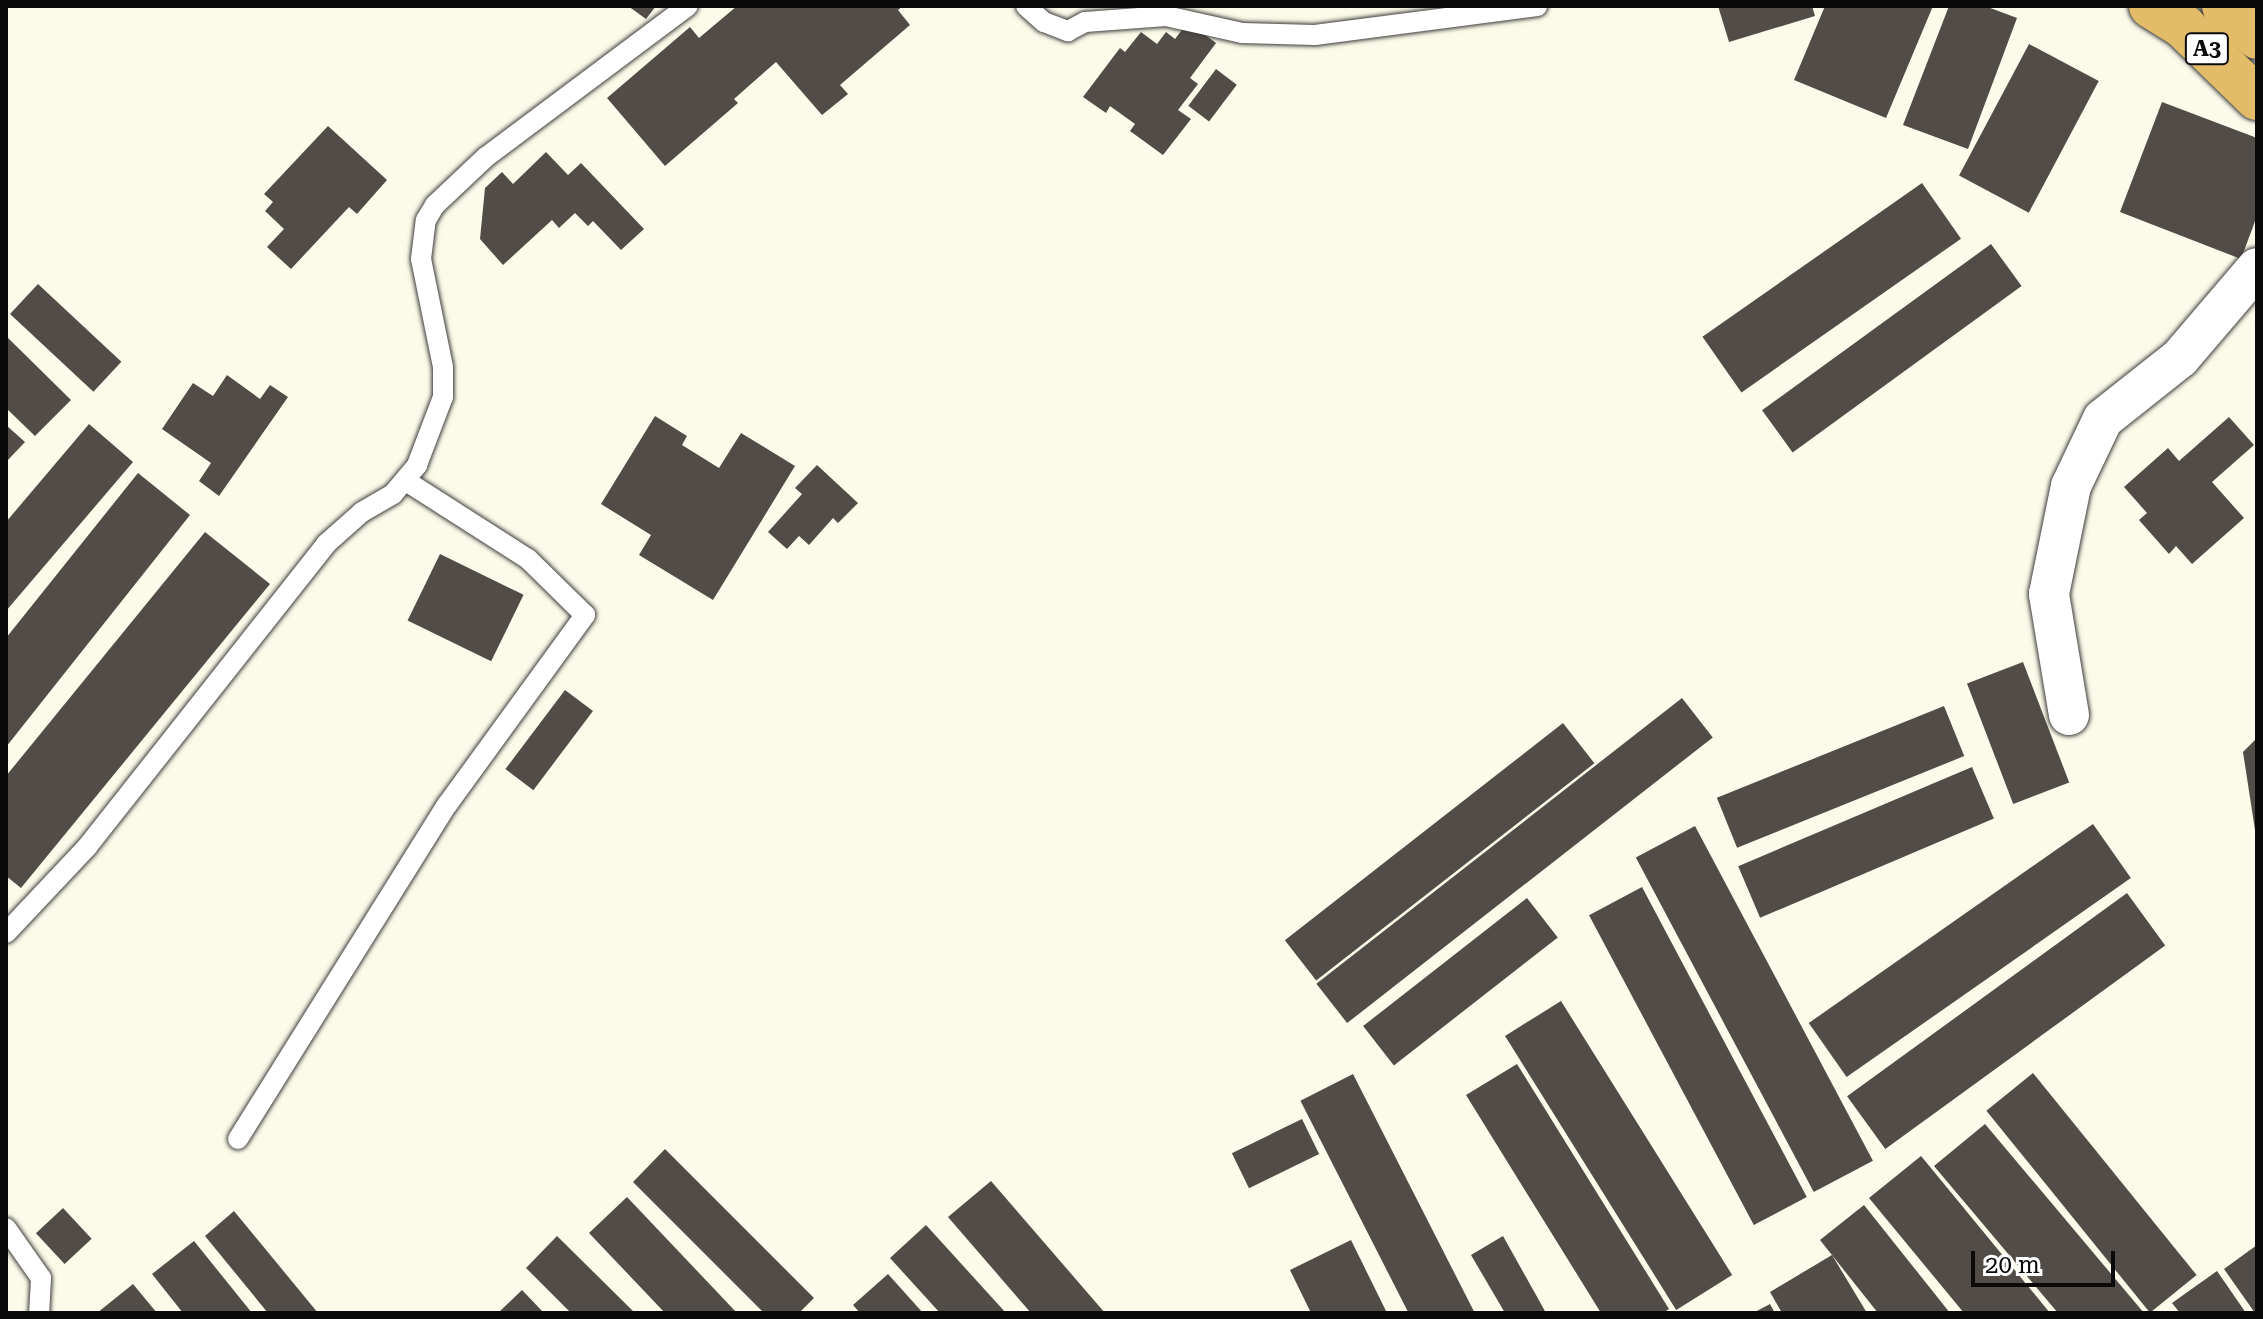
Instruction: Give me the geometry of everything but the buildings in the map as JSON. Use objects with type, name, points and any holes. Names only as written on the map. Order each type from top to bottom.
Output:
[{"type":"highway","name":"A3","points":[[2151,6],[2184,27],[2257,98]]},
{"type":"highway","name":"A3","points":[[2224,6],[2257,37]]},
{"type":"street","points":[[2069,715],[2049,594],[2071,486],[2103,419],[2180,358],[2257,268]]},
{"type":"lane","points":[[6,933],[87,847],[326,544],[406,481],[443,397],[443,367],[421,259],[430,213],[486,157],[688,6]]},
{"type":"lane","points":[[1026,6],[1044,22],[1068,31],[1085,22],[1166,16],[1242,33],[1315,35],[1537,6]]},
{"type":"lane","points":[[238,1139],[447,805],[585,615],[528,559],[406,481]]},
{"type":"lane","points":[[6,1228],[41,1278],[39,1313]]}]
